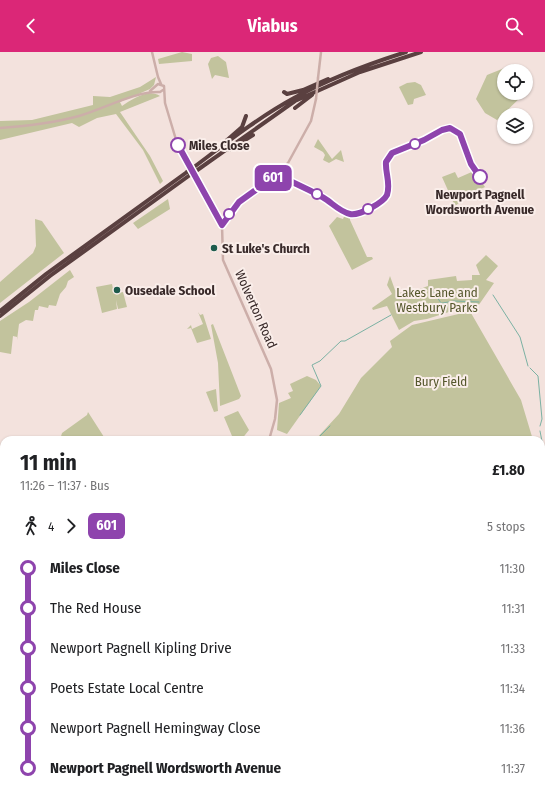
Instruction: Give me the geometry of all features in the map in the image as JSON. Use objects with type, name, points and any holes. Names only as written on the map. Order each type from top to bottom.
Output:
[{"type":"highway","points":[[284,92],[287,94],[297,92],[345,73],[406,52]]},
{"type":"highway","points":[[203,163],[295,101],[360,72],[421,52]]},
{"type":"highway","points":[[0,311],[46,274],[189,174],[268,114],[294,98],[345,73]]},
{"type":"highway","points":[[295,108],[331,84]]},
{"type":"highway","points":[[203,163],[241,128],[246,116]]},
{"type":"highway","points":[[203,163],[253,135]]},
{"type":"highway","points":[[0,316],[160,194]]},
{"type":"street","points":[[152,52],[158,77],[162,84],[155,86]]},
{"type":"street","points":[[222,225],[239,202],[275,176],[288,163],[312,121],[316,99],[320,52]]},
{"type":"street","points":[[0,128],[61,120],[112,105],[150,91],[155,86],[158,77]]},
{"type":"street","name":"Wolverton Road","points":[[162,84],[165,102],[182,154],[222,225],[223,260],[258,335],[271,369],[275,387],[277,408],[270,436]]},
{"type":"street","name":"Wolverton Road","points":[[155,86],[165,102]]},
{"type":"street","points":[[150,91],[158,92],[164,90]]},
{"type":"green space","points":[[182,52],[192,54],[192,61],[159,64],[158,59]]},
{"type":"green space","points":[[218,56],[226,62],[229,78],[215,75],[212,79],[208,64],[211,58]]},
{"type":"green space","points":[[497,71],[497,100],[518,100],[509,108],[497,108],[497,120],[485,113],[476,99],[487,75]]},
{"type":"green space","points":[[156,77],[154,85],[150,89],[120,102],[122,106],[141,95],[151,93],[160,96],[120,112],[150,156],[163,181],[160,184],[143,150],[116,114],[97,118],[79,127],[72,123],[0,140],[0,121],[32,120],[93,105],[93,96],[110,97],[140,87]]},
{"type":"green space","points":[[415,82],[421,85],[426,95],[414,99],[413,104],[408,105],[399,87],[407,83]]},
{"type":"green space","points":[[318,139],[332,159],[341,150],[344,162],[336,159],[329,163],[323,160],[325,155],[323,152],[314,147]]},
{"type":"green space","points":[[474,171],[485,187],[472,193],[455,206],[442,177],[455,172],[458,178]]},
{"type":"green space","points":[[168,199],[170,209],[138,229],[133,223]]},
{"type":"green space","points":[[345,214],[350,216],[350,220],[367,257],[372,257],[373,259],[352,270],[329,226],[337,217],[343,219]]},
{"type":"green space","points":[[35,219],[42,221],[64,253],[0,303],[0,282],[33,253],[36,246]]},
{"type":"green space","name":"Lakes Lane and Westbury Parks","points":[[486,255],[498,266],[486,280],[494,283],[476,309],[452,311],[427,319],[414,321],[399,330],[387,306],[373,310],[372,308],[392,294],[387,285],[390,276],[395,290],[399,292],[412,292],[428,286],[428,280],[456,276],[457,281],[472,280],[472,275],[480,275],[476,265]]},
{"type":"green space","points":[[70,270],[74,277],[68,281],[66,287],[60,294],[56,306],[49,305],[48,308],[39,306],[38,310],[35,310],[33,321],[26,320],[19,324],[17,340],[17,337],[13,336],[11,354],[0,352],[0,321],[29,302]]},
{"type":"green space","points":[[112,284],[114,294],[123,292],[127,307],[118,309],[116,300],[117,309],[102,313],[96,287]]},
{"type":"green space","points":[[198,312],[200,315],[203,314],[211,339],[197,343],[191,328],[187,329],[191,325],[192,329],[203,324]]},
{"type":"green space","name":"Bury Field","points":[[467,312],[471,313],[521,400],[532,436],[319,436],[339,414],[361,378],[392,347],[390,341],[412,325]]},
{"type":"green space","points":[[213,324],[241,396],[239,399],[220,406],[218,363],[211,325]]},
{"type":"green space","points":[[307,376],[316,380],[321,386],[287,434],[277,430],[279,403],[291,398],[288,393],[293,391],[290,384]]},
{"type":"green space","points":[[216,389],[218,411],[214,412],[206,392]]},
{"type":"green space","points":[[238,411],[249,430],[244,436],[232,436],[224,417]]},
{"type":"green space","points":[[88,412],[103,436],[61,436],[62,433],[87,415]]},
{"type":"waterway","points":[[430,287],[441,303]]},
{"type":"waterway","points":[[493,295],[520,337],[528,366]]},
{"type":"waterway","points":[[468,296],[471,300]]},
{"type":"waterway","points":[[409,312],[431,305],[454,301],[479,302]]},
{"type":"waterway","points":[[300,415],[321,386],[312,365],[320,361],[341,341],[345,341],[391,315]]},
{"type":"waterway","points":[[530,368],[538,376],[542,419],[540,426]]},
{"type":"waterway","points":[[320,436],[330,426]]},
{"type":"waterway","points":[[540,431],[541,436]]},
{"type":"bus line","name":"601","points":[[178,145],[222,225],[226,222],[229,214],[239,202],[259,186],[278,174],[304,186],[348,214],[353,215],[359,213],[379,204],[385,199],[388,192],[389,182],[386,166],[388,156],[446,128],[458,131],[471,164],[480,177]]},
{"type":"place","name":"Miles Close","points":[[178,145]]},
{"type":"place","name":"Newport Pagnell Wordsworth Avenue","points":[[480,177]]},
{"type":"place","name":"St Luke's Church","points":[[214,248]]},
{"type":"place","name":"Ousedale School","points":[[117,290]]}]
